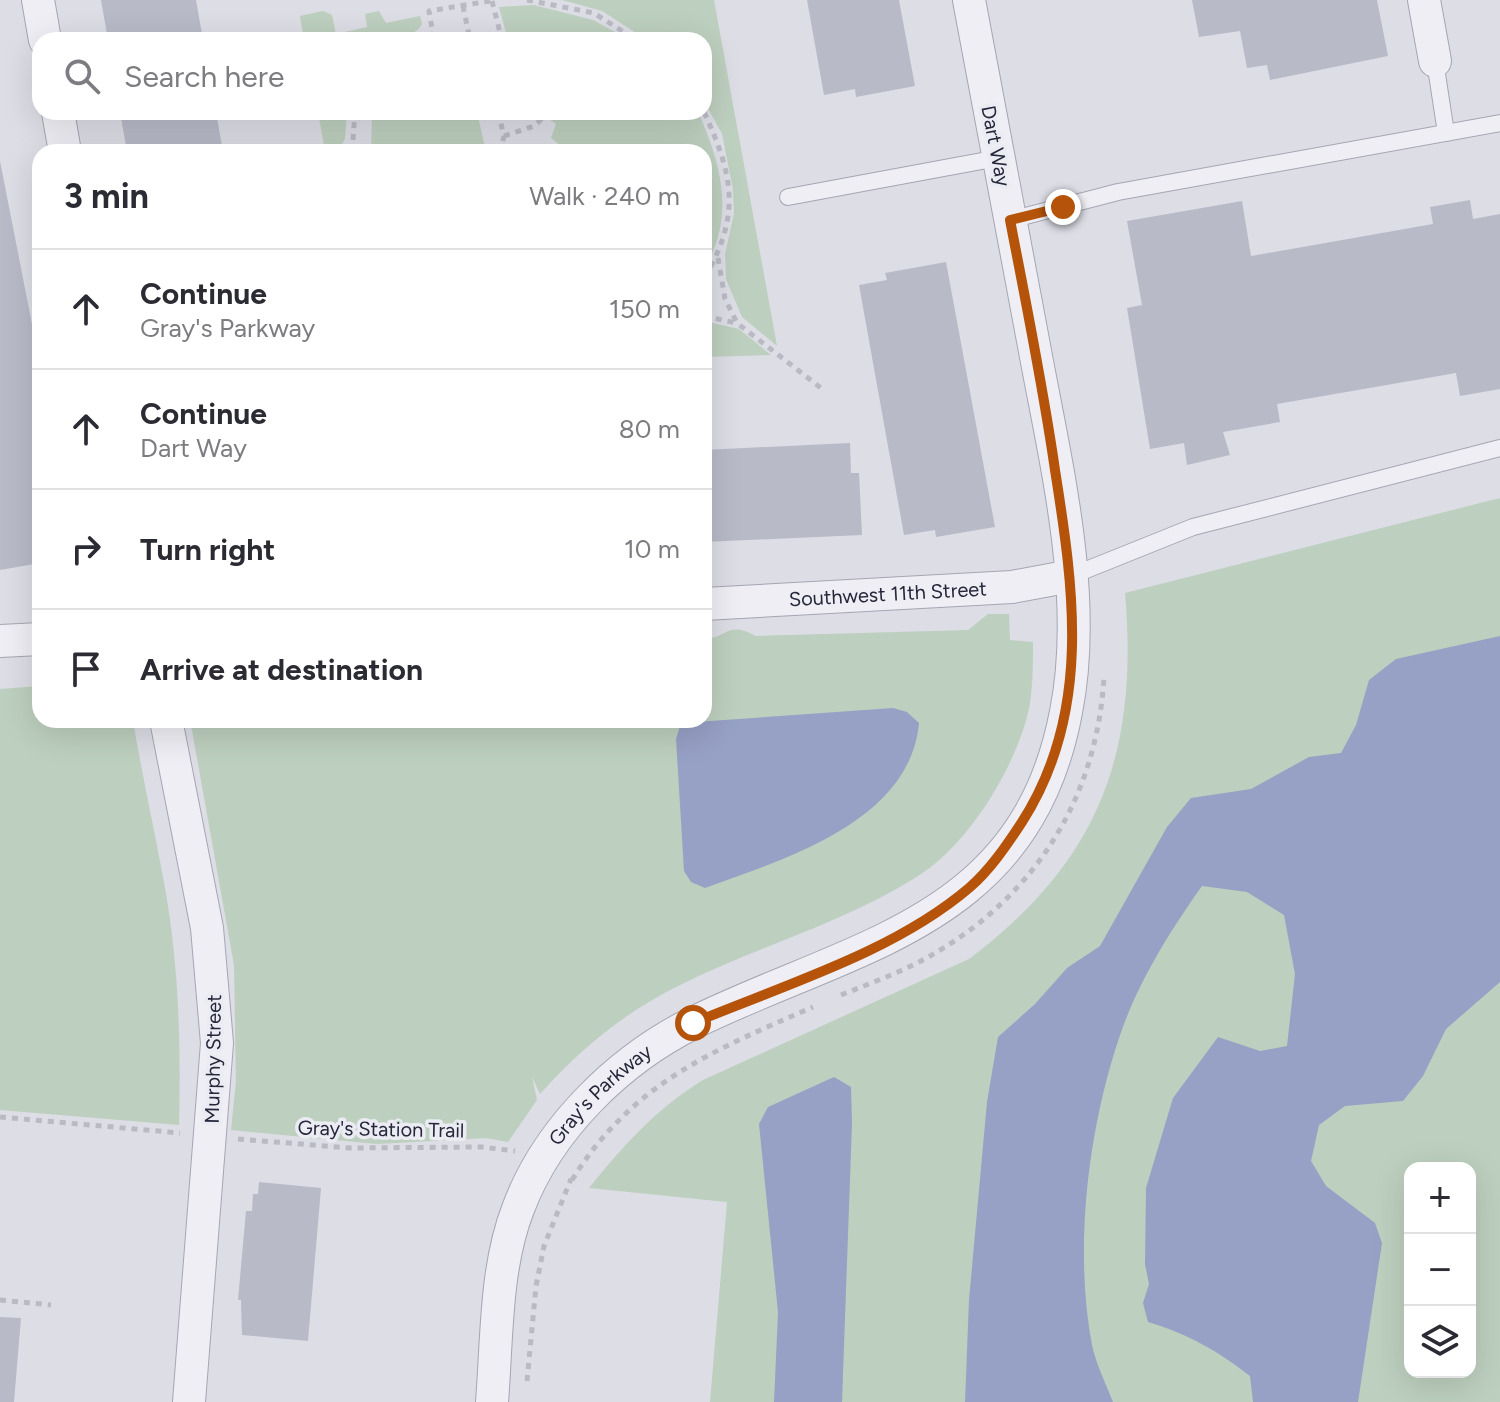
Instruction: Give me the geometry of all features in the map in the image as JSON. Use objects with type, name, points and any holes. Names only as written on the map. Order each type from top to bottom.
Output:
[{"type":"street","points":[[38,0],[44,32]]},
{"type":"street","name":"Dart Way","points":[[969,0],[1049,425],[1071,576]]},
{"type":"street","points":[[1424,0],[1435,61]]},
{"type":"street","points":[[59,120],[64,144]]},
{"type":"street","name":"Southwest 11th Street","points":[[712,604],[1012,587],[1071,576]]},
{"type":"street","name":"Gray's Parkway","points":[[492,1402],[503,1279],[517,1209],[548,1151],[581,1109],[618,1072],[693,1023],[878,945],[929,917],[971,886],[1006,847],[1033,805],[1055,758],[1066,714],[1073,668],[1071,576]]},
{"type":"street","points":[[0,641],[32,639]]},
{"type":"street","name":"Murphy Street","points":[[168,728],[207,928],[217,1043],[189,1402]]},
{"type":"lane","points":[[1435,61],[1446,133]]},
{"type":"lane","points":[[1010,220],[1118,192],[1500,123]]},
{"type":"lane","points":[[788,197],[998,158]]},
{"type":"lane","points":[[1071,576],[1193,527],[1500,448]]},
{"type":"path","points":[[433,32],[429,11],[494,0],[500,32]]},
{"type":"path","points":[[527,0],[594,13],[624,32]]},
{"type":"path","points":[[463,5],[468,32]]},
{"type":"path","points":[[352,144],[354,120]]},
{"type":"path","points":[[500,120],[504,136],[502,144]]},
{"type":"path","points":[[504,136],[534,126],[541,120]]},
{"type":"path","points":[[708,120],[723,152],[730,200],[724,245],[712,265]]},
{"type":"path","points":[[718,255],[725,299],[737,323],[821,388]]},
{"type":"path","points":[[712,318],[737,323]]},
{"type":"path","points":[[0,1117],[183,1134]]},
{"type":"path","name":"Gray's Station Trail","points":[[233,1138],[384,1149],[482,1147],[519,1153]]},
{"type":"path","points":[[526,1391],[536,1286],[544,1246],[572,1180],[563,1175]]},
{"type":"path","points":[[0,1300],[51,1305]]},
{"type":"green space","points":[[562,0],[714,0],[777,346],[742,317],[726,279],[725,254],[734,214],[733,189],[722,134],[712,116],[712,32],[635,32],[602,11]]},
{"type":"green space","points":[[534,5],[593,20],[615,32],[506,32],[499,7]]},
{"type":"green space","points":[[323,11],[332,15],[336,32],[303,32],[300,16]]},
{"type":"green space","points":[[379,11],[386,23],[420,16],[422,24],[415,32],[345,32],[367,27],[365,14]]},
{"type":"green space","points":[[319,120],[346,120],[342,144],[324,144]]},
{"type":"green space","points":[[372,120],[479,120],[484,144],[371,144]]},
{"type":"green space","points":[[551,120],[701,120],[711,144],[558,144],[551,138],[556,124]]},
{"type":"green space","points":[[712,148],[722,190],[720,230],[712,253]]},
{"type":"green space","points":[[712,323],[739,329],[771,355],[712,357]]},
{"type":"green space","points":[[1500,498],[1500,1402],[710,1402],[727,1202],[589,1188],[642,1129],[670,1103],[703,1080],[969,959],[1014,922],[1050,883],[1079,843],[1101,800],[1116,754],[1125,704],[1128,651],[1125,593]]},
{"type":"green space","points":[[988,614],[1009,614],[1010,640],[1033,642],[1030,703],[1016,749],[990,798],[958,842],[921,874],[862,907],[708,972],[658,997],[604,1033],[540,1094],[532,1077],[537,1100],[508,1142],[486,1138],[377,1144],[231,1130],[236,1081],[234,965],[192,728],[712,728],[712,638],[733,630],[756,636],[968,630]]},
{"type":"green space","points":[[32,687],[32,728],[135,728],[173,947],[179,1036],[179,1125],[0,1110],[0,689]]},
{"type":"water","points":[[1500,636],[1500,982],[1446,1029],[1423,1076],[1403,1101],[1345,1106],[1319,1125],[1311,1161],[1326,1186],[1375,1223],[1382,1243],[1358,1402],[1253,1402],[1250,1376],[1202,1344],[1148,1322],[1143,1303],[1149,1284],[1145,1264],[1146,1188],[1173,1098],[1218,1037],[1260,1051],[1287,1046],[1295,974],[1284,915],[1247,892],[1202,886],[1158,953],[1131,1006],[1112,1061],[1093,1141],[1085,1225],[1086,1307],[1092,1345],[1113,1402],[965,1402],[969,1300],[987,1102],[998,1037],[1035,1004],[1067,968],[1100,946],[1167,827],[1191,798],[1251,789],[1309,757],[1341,753],[1356,725],[1369,680],[1396,659]]},
{"type":"water","points":[[893,708],[907,712],[919,723],[910,757],[893,786],[868,811],[838,832],[805,849],[705,888],[691,882],[684,871],[676,739],[679,728],[712,728],[712,721]]},
{"type":"water","points":[[834,1077],[851,1087],[852,1123],[842,1402],[774,1402],[778,1312],[759,1124],[768,1107]]},
{"type":"building","points":[[101,0],[196,0],[202,32],[107,32]]},
{"type":"building","points":[[807,0],[899,0],[915,86],[856,97],[855,89],[824,95]]},
{"type":"building","points":[[1192,0],[1377,0],[1388,56],[1270,80],[1267,65],[1247,68],[1240,31],[1199,37]]},
{"type":"building","points":[[121,120],[217,120],[222,144],[126,144]]},
{"type":"building","points":[[0,161],[32,324],[32,564],[0,570]]},
{"type":"building","points":[[1470,200],[1473,219],[1500,214],[1500,389],[1460,396],[1456,373],[1277,404],[1280,422],[1223,432],[1230,455],[1187,465],[1184,443],[1150,449],[1127,308],[1142,305],[1127,221],[1242,201],[1251,256],[1433,224],[1430,207]]},
{"type":"building","points":[[946,262],[995,527],[936,537],[935,530],[904,535],[859,285],[887,280],[885,273]]},
{"type":"building","points":[[850,443],[851,473],[859,473],[862,535],[712,542],[712,450]]},
{"type":"building","points":[[259,1182],[321,1188],[308,1341],[242,1335],[241,1300],[238,1300],[246,1211],[252,1211],[253,1194],[258,1194]]},
{"type":"building","points":[[0,1317],[21,1318],[14,1402],[0,1402]]},
{"type":"route","points":[[693,1023],[878,945],[929,917],[971,886],[1006,847],[1033,805],[1055,758],[1073,668],[1071,576],[1049,425],[1010,220],[1063,207]]}]
